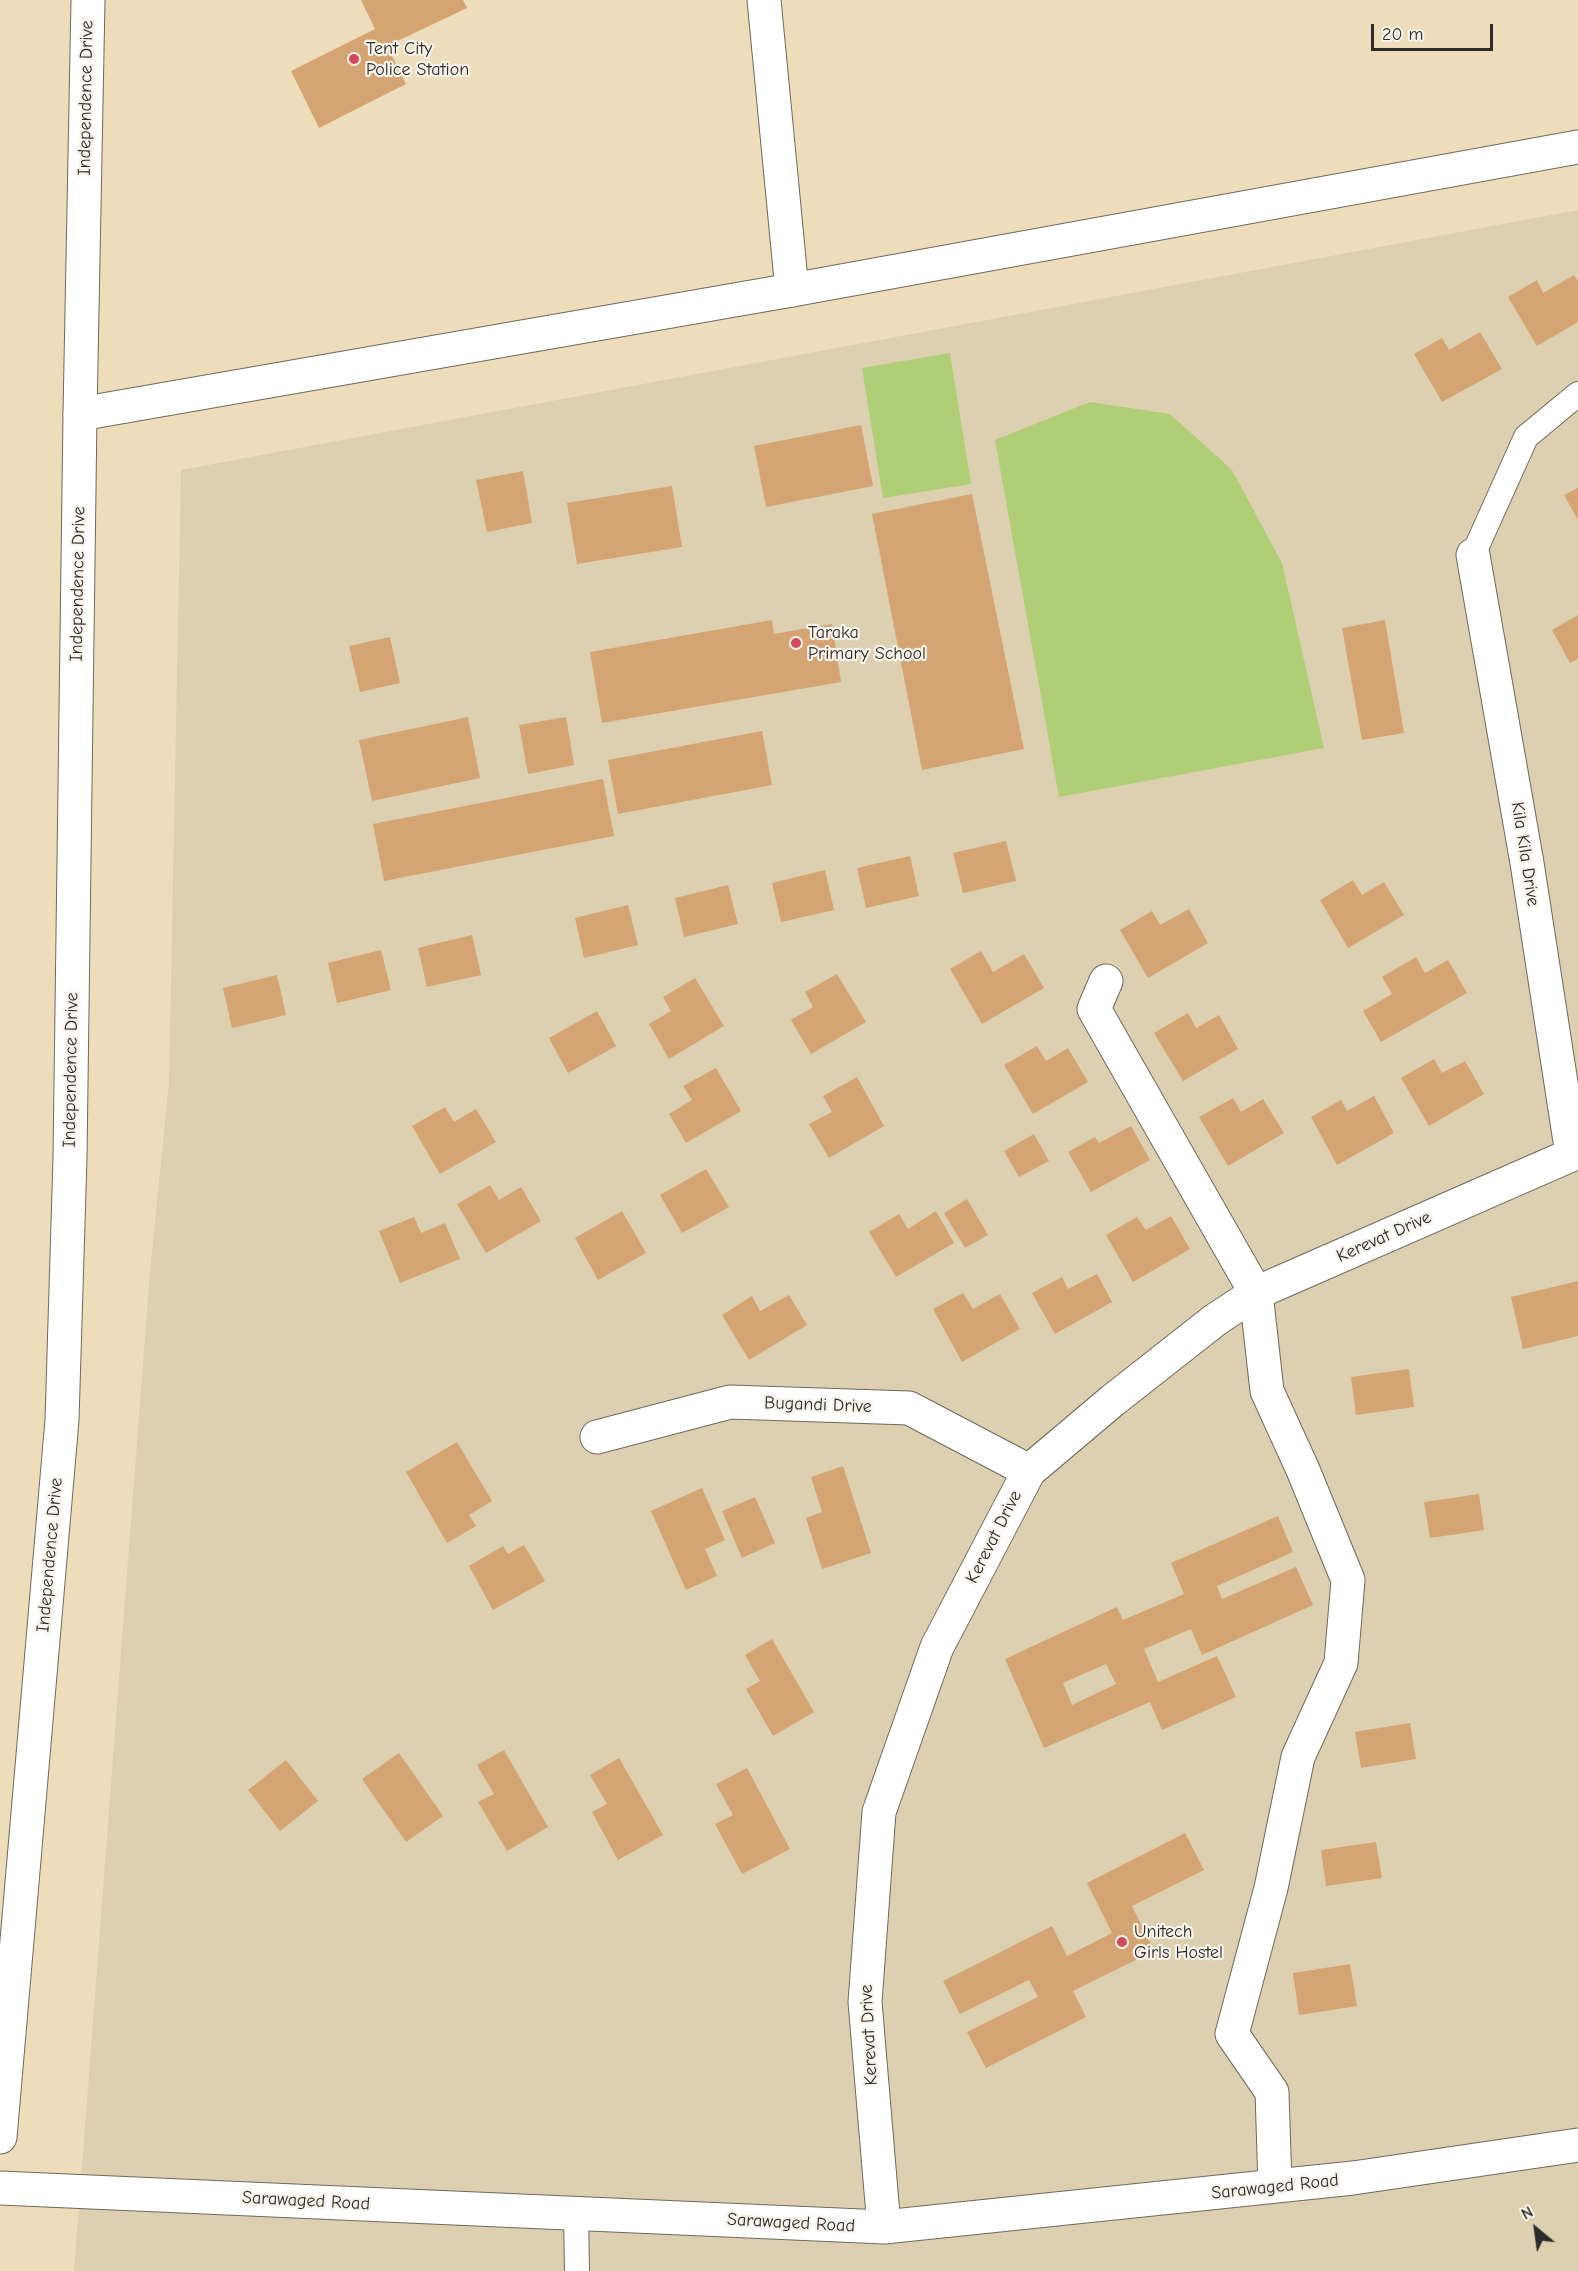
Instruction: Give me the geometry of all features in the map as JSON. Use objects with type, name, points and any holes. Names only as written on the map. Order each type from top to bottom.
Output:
[{"type":"street","name":"Independence Drive","points":[[0,2137],[62,1420],[70,1158],[88,0]]},
{"type":"street","points":[[764,0],[792,290]]},
{"type":"street","points":[[80,414],[792,290],[1578,147]]},
{"type":"street","name":"Kila Kila Drive","points":[[1473,555],[1575,1153]]},
{"type":"street","points":[[1106,981],[1094,1009],[1256,1293],[1267,1391],[1348,1580],[1341,1663],[1298,1757],[1271,1888],[1232,2034],[1272,2092],[1275,2187]]},
{"type":"street","name":"Kerevat Drive","points":[[884,2228],[865,2002],[879,1812],[937,1647],[1029,1471],[1112,1401],[1215,1320],[1256,1293],[1575,1153]]},
{"type":"street","name":"Bugandi Drive","points":[[597,1437],[730,1402],[909,1408],[1029,1471]]},
{"type":"street","name":"Sarawaged Road","points":[[0,2188],[884,2228],[1353,2178],[1578,2145]]},
{"type":"lane","points":[[1473,555],[1526,437],[1578,393]]},
{"type":"lane","points":[[576,2213],[577,2271]]},
{"type":"shaded area","points":[[1578,210],[1578,2271],[74,2271],[150,1271],[169,1083],[181,470]]},
{"type":"green space","points":[[950,353],[971,484],[883,498],[862,368]]},
{"type":"green space","points":[[1090,402],[1170,414],[1232,470],[1282,563],[1324,748],[1059,797],[995,440]]},
{"type":"building","name":"Tent City Police Station","points":[[361,0],[463,0],[467,8],[387,46],[406,84],[319,128],[291,71],[375,29]]},
{"type":"building","points":[[1574,275],[1578,281],[1578,322],[1537,346],[1508,297],[1537,280],[1543,293]]},
{"type":"building","points":[[1480,332],[1502,369],[1442,402],[1414,354],[1442,338],[1449,350]]},
{"type":"building","points":[[861,425],[873,486],[766,507],[754,446]]},
{"type":"building","points":[[523,471],[532,523],[487,532],[476,480]]},
{"type":"building","points":[[672,486],[682,547],[577,564],[567,503]]},
{"type":"building","points":[[1578,488],[1578,520],[1564,495]]},
{"type":"building","points":[[972,494],[1024,749],[922,770],[872,514]]},
{"type":"building","points":[[1578,615],[1578,659],[1570,663],[1552,630]]},
{"type":"building","points":[[772,620],[774,634],[832,624],[841,682],[602,723],[590,652]]},
{"type":"building","points":[[1385,620],[1404,733],[1362,740],[1342,628]]},
{"type":"building","points":[[390,637],[400,683],[360,692],[349,646]]},
{"type":"building","points":[[468,717],[480,778],[372,801],[359,740]]},
{"type":"building","points":[[566,717],[574,765],[528,774],[519,725]]},
{"type":"building","points":[[762,731],[772,785],[618,814],[608,760]]},
{"type":"building","points":[[603,779],[614,836],[384,881],[373,824]]},
{"type":"building","points":[[1006,841],[1016,881],[963,893],[953,853]]},
{"type":"building","points":[[910,856],[919,896],[866,908],[857,868]]},
{"type":"building","points":[[825,870],[834,910],[781,922],[772,883]]},
{"type":"building","points":[[1353,880],[1362,895],[1384,882],[1404,915],[1348,948],[1320,900]]},
{"type":"building","points":[[728,885],[738,924],[684,937],[675,898]]},
{"type":"building","points":[[628,905],[638,945],[584,958],[575,918]]},
{"type":"building","points":[[1189,909],[1208,943],[1148,978],[1120,930],[1152,911],[1160,925]]},
{"type":"building","points":[[472,935],[481,975],[427,987],[418,948]]},
{"type":"building","points":[[381,950],[391,990],[337,1003],[328,963]]},
{"type":"building","points":[[981,951],[993,972],[1024,954],[1044,988],[982,1024],[950,969]]},
{"type":"building","points":[[1416,957],[1425,973],[1448,960],[1467,993],[1381,1042],[1363,1011],[1392,994],[1382,977]]},
{"type":"building","points":[[837,974],[866,1022],[811,1054],[791,1020],[813,1007],[805,992]]},
{"type":"building","points":[[277,975],[286,1015],[232,1028],[223,988]]},
{"type":"building","points":[[695,978],[724,1026],[669,1059],[649,1024],[671,1011],[663,997]]},
{"type":"building","points":[[597,1011],[616,1046],[568,1073],[549,1038]]},
{"type":"building","points":[[1188,1013],[1196,1028],[1219,1015],[1238,1049],[1183,1081],[1154,1033]]},
{"type":"building","points":[[1037,1046],[1046,1061],[1068,1048],[1088,1082],[1033,1114],[1004,1065]]},
{"type":"building","points":[[1434,1059],[1442,1073],[1465,1061],[1484,1094],[1429,1126],[1401,1078]]},
{"type":"building","points":[[716,1068],[741,1111],[686,1143],[669,1114],[692,1100],[683,1086]]},
{"type":"building","points":[[857,1077],[884,1126],[829,1158],[809,1124],[832,1112],[823,1096]]},
{"type":"building","points":[[1374,1096],[1394,1133],[1337,1165],[1311,1117],[1341,1100],[1347,1111]]},
{"type":"building","points":[[1233,1098],[1241,1112],[1263,1099],[1284,1133],[1228,1166],[1199,1117]]},
{"type":"building","points":[[445,1107],[454,1122],[476,1109],[496,1142],[440,1174],[412,1126]]},
{"type":"building","points":[[1131,1126],[1150,1160],[1091,1192],[1068,1152],[1095,1137],[1099,1143]]},
{"type":"building","points":[[1034,1134],[1049,1161],[1019,1177],[1004,1151]]},
{"type":"building","points":[[706,1169],[729,1207],[682,1233],[660,1195]]},
{"type":"building","points":[[490,1185],[499,1200],[521,1187],[541,1221],[486,1253],[457,1204]]},
{"type":"building","points":[[967,1199],[988,1235],[965,1248],[944,1213]]},
{"type":"building","points":[[622,1211],[646,1253],[598,1280],[575,1238]]},
{"type":"building","points":[[936,1211],[954,1243],[896,1277],[869,1232],[899,1214],[908,1229]]},
{"type":"building","points":[[1171,1216],[1190,1249],[1133,1282],[1106,1235],[1137,1217],[1146,1230]]},
{"type":"building","points":[[414,1217],[421,1233],[445,1223],[460,1259],[400,1283],[379,1231]]},
{"type":"building","points":[[1097,1274],[1112,1302],[1055,1334],[1032,1293],[1062,1277],[1068,1289]]},
{"type":"building","points":[[1578,1281],[1578,1336],[1523,1349],[1511,1297]]},
{"type":"building","points":[[963,1293],[973,1309],[1000,1294],[1020,1329],[962,1362],[933,1309]]},
{"type":"building","points":[[789,1295],[807,1325],[749,1360],[722,1315],[752,1296],[760,1311]]},
{"type":"building","points":[[1409,1369],[1414,1407],[1356,1415],[1351,1377]]},
{"type":"building","points":[[457,1442],[492,1501],[469,1515],[476,1526],[447,1543],[406,1472]]},
{"type":"building","points":[[843,1466],[871,1553],[822,1569],[806,1518],[822,1512],[811,1477]]},
{"type":"building","points":[[702,1488],[725,1540],[705,1549],[717,1576],[686,1590],[651,1511]]},
{"type":"building","points":[[1479,1494],[1484,1530],[1430,1538],[1424,1502]]},
{"type":"building","points":[[755,1497],[775,1543],[742,1558],[722,1511]]},
{"type":"building","points":[[1278,1516],[1293,1552],[1217,1586],[1222,1599],[1296,1567],[1313,1605],[1202,1655],[1191,1629],[1144,1649],[1158,1682],[1217,1656],[1236,1697],[1162,1730],[1150,1702],[1044,1748],[1005,1659],[1117,1607],[1123,1620],[1184,1594],[1171,1563]],"holes":[[[1106,1664],[1116,1684],[1072,1705],[1063,1683]]]},
{"type":"building","points":[[524,1545],[545,1581],[493,1610],[469,1566],[503,1546],[508,1554]]},
{"type":"building","points":[[772,1639],[814,1712],[773,1736],[746,1689],[760,1681],[745,1655]]},
{"type":"building","points":[[1410,1723],[1416,1759],[1361,1768],[1355,1732]]},
{"type":"building","points":[[504,1750],[548,1827],[507,1851],[478,1802],[494,1794],[477,1765]]},
{"type":"building","points":[[399,1753],[443,1816],[406,1842],[362,1779]]},
{"type":"building","points":[[619,1758],[663,1835],[618,1860],[592,1812],[607,1804],[590,1775]]},
{"type":"building","points":[[286,1760],[318,1801],[280,1831],[248,1790]]},
{"type":"building","points":[[747,1768],[790,1849],[742,1874],[715,1824],[733,1815],[716,1784]]},
{"type":"building","name":"Unitech Girls Hostel","points":[[1185,1833],[1204,1870],[1132,1906],[1154,1951],[1073,1991],[1086,2017],[986,2068],[967,2032],[1038,1997],[1029,1980],[960,2014],[943,1981],[1052,1926],[1067,1956],[1112,1933],[1087,1883]]},
{"type":"building","points":[[1376,1842],[1382,1878],[1326,1886],[1321,1850]]},
{"type":"building","points":[[1350,1964],[1357,2006],[1299,2015],[1293,1973]]},
{"type":"place","name":"Tent City Police Station","points":[[354,59]]},
{"type":"place","name":"Taraka Primary School","points":[[796,643]]},
{"type":"place","name":"Unitech Girls Hostel","points":[[1122,1942]]}]
